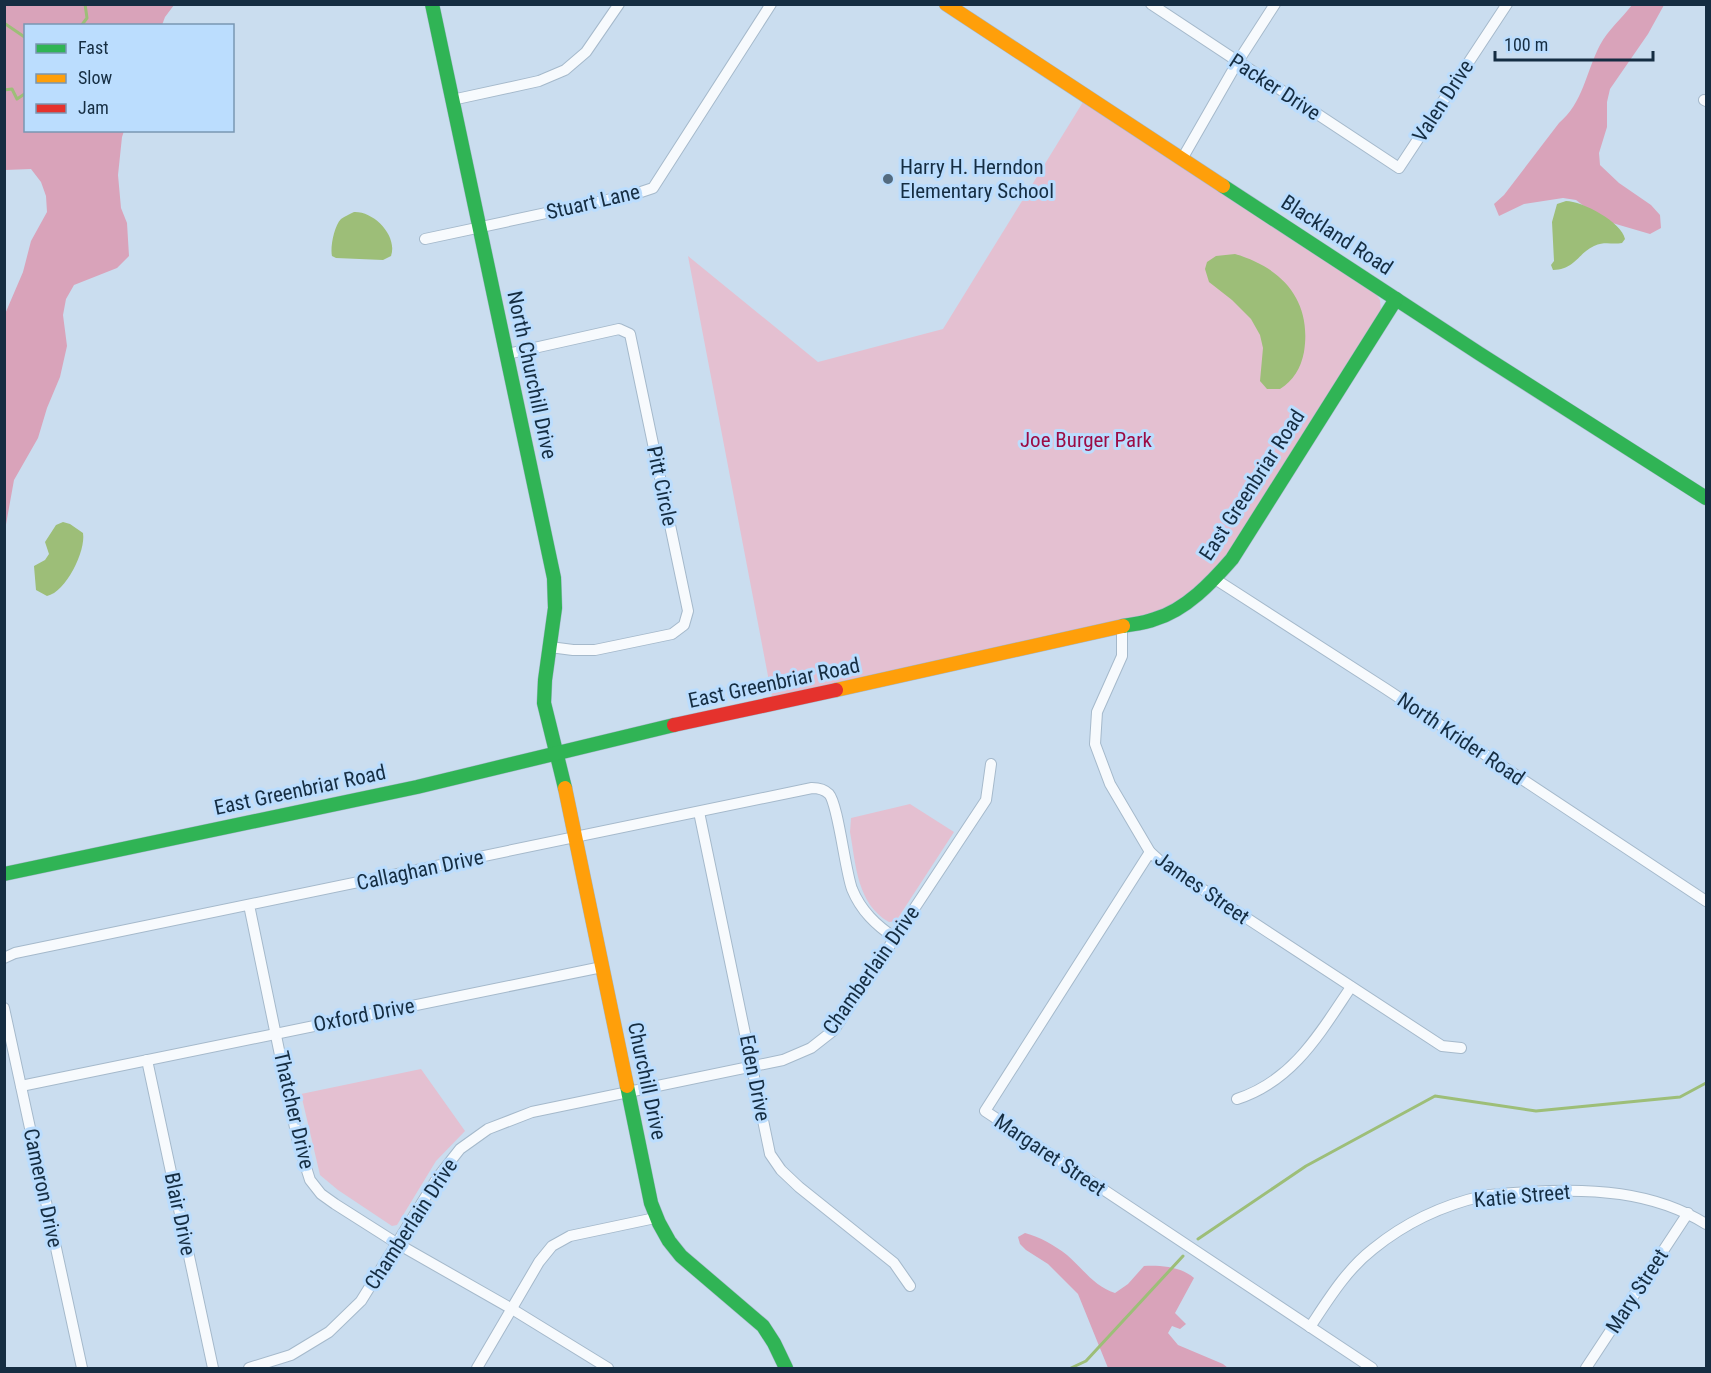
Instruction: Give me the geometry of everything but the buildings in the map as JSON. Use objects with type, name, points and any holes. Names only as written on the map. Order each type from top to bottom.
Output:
[{"type":"street","name":"North Churchill Drive","points":[[432,4],[554,578],[556,596],[544,705],[558,755]]},
{"type":"street","points":[[452,100],[539,81],[565,70],[586,52],[619,4]]},
{"type":"street","name":"Stuart Lane","points":[[425,239],[635,194],[653,188],[771,4]]},
{"type":"street","name":"Blackland Road","points":[[946,4],[1396,299],[1707,498]]},
{"type":"street","name":"Packer Drive","points":[[1151,4],[1399,168]]},
{"type":"street","points":[[1182,159],[1237,63],[1275,4]]},
{"type":"street","name":"Valen Drive","points":[[1399,168],[1507,4]]},
{"type":"street","name":"East Greenbriar Road","points":[[4,874],[417,787],[667,727],[1122,628],[1167,615],[1184,606],[1215,579],[1232,559],[1396,299]]},
{"type":"street","name":"Pitt Circle","points":[[507,354],[615,330],[623,330],[630,334],[688,611],[684,625],[672,634],[595,650],[550,647]]},
{"type":"street","name":"North Krider Road","points":[[1215,579],[1707,901]]},
{"type":"street","name":"James Street","points":[[1122,628],[1122,656],[1096,712],[1095,744],[1110,784],[1150,852],[1161,862],[1442,1046],[1461,1048]]},
{"type":"street","name":"Churchill Drive","points":[[558,755],[655,1218],[668,1241],[685,1261],[759,1322],[778,1349],[786,1368]]},
{"type":"street","name":"Chamberlain Drive","points":[[249,1368],[291,1355],[329,1332],[361,1301],[438,1177],[459,1149],[488,1129],[532,1112],[783,1060],[811,1048],[834,1030],[986,800],[991,764]]},
{"type":"street","name":"Callaghan Drive","points":[[7,956],[812,788],[823,790],[834,805],[852,890],[863,911],[895,938]]},
{"type":"street","name":"Eden Drive","points":[[699,812],[770,1154],[781,1170],[894,1263],[910,1286]]},
{"type":"street","name":"Margaret Street","points":[[1150,852],[985,1111],[1372,1368]]},
{"type":"street","name":"Thatcher Drive","points":[[249,905],[298,1142],[310,1180],[321,1194],[398,1244],[512,1309],[608,1368]]},
{"type":"street","name":"Oxford Drive","points":[[21,1086],[602,967]]},
{"type":"street","points":[[1237,1099],[1264,1088],[1305,1054],[1351,987]]},
{"type":"street","name":"Cameron Drive","points":[[4,1008],[82,1368]]},
{"type":"street","name":"Blair Drive","points":[[147,1060],[213,1368]]},
{"type":"street","name":"Katie Street","points":[[1310,1327],[1338,1285],[1371,1250],[1411,1222],[1455,1204],[1485,1195],[1540,1191],[1595,1191],[1637,1195],[1688,1213],[1707,1224]]},
{"type":"street","name":"Mary Street","points":[[1586,1368],[1688,1213]]},
{"type":"street","points":[[477,1368],[539,1262],[552,1246],[570,1236],[655,1218]]},
{"type":"green space","name":"Joe Burger Park","points":[[1083,102],[1376,294],[1380,300],[1381,311],[1228,555],[1200,586],[1164,609],[1140,617],[772,697],[688,256],[818,362],[943,329]]},
{"type":"green space","points":[[910,804],[954,832],[896,921],[889,922],[878,914],[864,894],[850,832],[851,818]]},
{"type":"green space","points":[[421,1069],[465,1131],[436,1161],[397,1225],[392,1226],[338,1190],[320,1175],[301,1094]]},
{"type":"shaded area","points":[[5,4],[174,5],[162,24],[24,24],[24,132],[124,132],[118,175],[121,208],[127,223],[129,256],[117,268],[74,285],[66,299],[63,315],[67,346],[60,377],[38,438],[14,480],[5,530],[5,314],[23,272],[31,241],[47,212],[46,196],[41,182],[31,169],[5,170]]},
{"type":"shaded area","points":[[1632,5],[1664,5],[1648,34],[1610,89],[1607,102],[1607,127],[1599,153],[1600,165],[1619,183],[1651,205],[1660,215],[1661,228],[1650,234],[1609,222],[1576,200],[1563,198],[1524,204],[1499,216],[1494,204],[1504,195],[1574,106],[1600,45]]},
{"type":"shaded area","points":[[1566,201],[1582,205],[1600,214],[1617,226],[1625,239],[1622,243],[1594,246],[1567,267],[1553,270],[1551,265],[1554,261],[1552,222],[1557,204]]},
{"type":"shaded area","points":[[354,212],[369,216],[383,226],[391,241],[391,256],[383,260],[332,256],[336,227],[343,218]]},
{"type":"shaded area","points":[[1235,254],[1267,268],[1280,278],[1298,302],[1303,317],[1305,334],[1303,358],[1293,378],[1280,389],[1267,389],[1260,381],[1263,348],[1260,335],[1251,319],[1209,282],[1205,269],[1207,262],[1216,256]]},
{"type":"shaded area","points":[[63,522],[83,533],[83,541],[78,560],[68,579],[54,593],[47,596],[36,590],[34,566],[45,560],[49,554],[45,542],[56,525]]},
{"type":"shaded area","points":[[1025,1233],[1057,1248],[1095,1282],[1115,1293],[1128,1284],[1144,1266],[1170,1268],[1189,1274],[1194,1278],[1175,1313],[1186,1324],[1180,1329],[1172,1326],[1168,1333],[1178,1345],[1228,1368],[1108,1368],[1078,1294],[1048,1264],[1020,1244],[1018,1237]]},
{"type":"waterway","points":[[82,24],[87,18],[85,4]]},
{"type":"waterway","points":[[4,23],[24,37]]},
{"type":"waterway","points":[[4,90],[12,89],[17,99],[24,94]]},
{"type":"waterway","points":[[1198,1239],[1306,1166],[1435,1096],[1536,1111],[1680,1097],[1706,1083]]},
{"type":"waterway","points":[[1071,1368],[1086,1361],[1183,1256]]},
{"type":"traffic: fast","points":[[432,4],[554,578],[555,608],[544,703],[565,788]]},
{"type":"traffic: fast","points":[[1223,186],[1706,498]]},
{"type":"traffic: fast","points":[[1123,626],[1151,620],[1177,609],[1207,586],[1232,559],[1396,299]]},
{"type":"traffic: fast","points":[[4,874],[417,787],[674,725]]},
{"type":"traffic: fast","points":[[627,1086],[651,1203],[669,1241],[681,1256],[763,1326],[786,1368]]},
{"type":"traffic: slow","points":[[946,4],[1223,186]]},
{"type":"traffic: slow","points":[[836,690],[1123,626]]},
{"type":"traffic: slow","points":[[565,788],[627,1086]]},
{"type":"traffic: jam","points":[[674,725],[836,690]]},
{"type":"place","name":"Harry H. Herndon Elementary School","points":[[888,179]]}]
